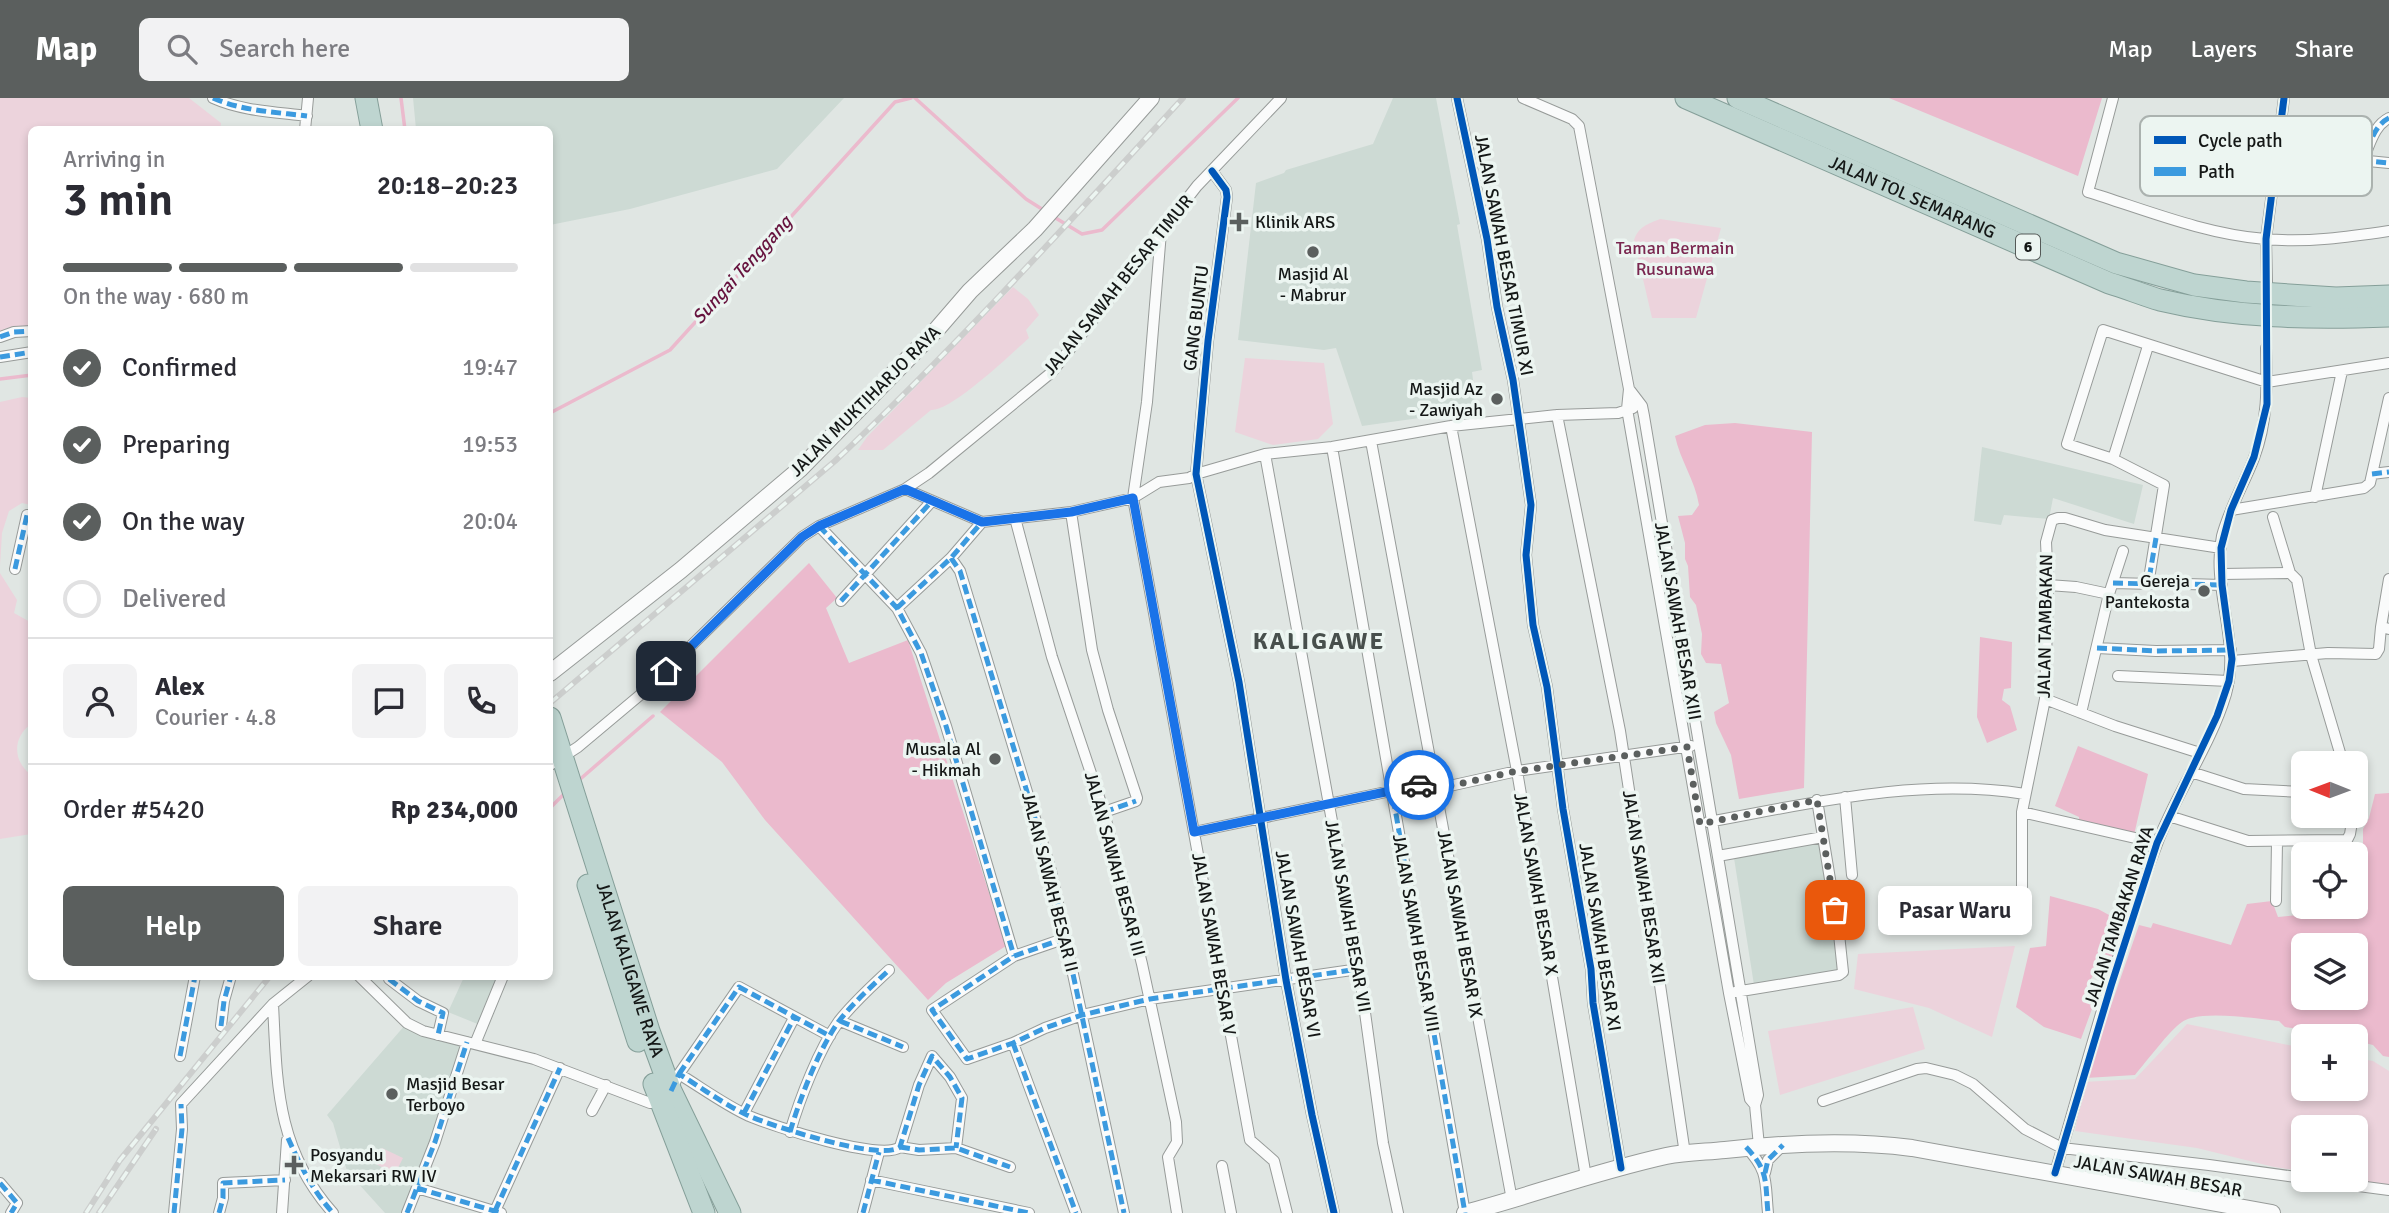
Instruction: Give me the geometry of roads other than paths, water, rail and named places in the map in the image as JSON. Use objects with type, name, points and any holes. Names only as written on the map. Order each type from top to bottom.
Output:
[{"type":"highway","points":[[354,98],[358,126]]},
{"type":"highway","points":[[366,98],[371,126]]},
{"type":"highway","name":"JALAN TOL SEMARANG","points":[[1686,98],[2109,283],[2160,299],[2222,312],[2260,315],[2330,318],[2389,316]]},
{"type":"highway","name":"JALAN TOL SEMARANG","points":[[1738,98],[2116,263],[2194,285],[2246,292],[2336,298],[2389,296]]},
{"type":"highway","name":"JALAN KALIGAWE RAYA","points":[[553,735],[561,779],[649,1031],[671,1089],[730,1213]]},
{"type":"highway","name":"JALAN KALIGAWE RAYA","points":[[671,1089],[704,1213]]},
{"type":"street","points":[[213,98],[225,104],[257,111],[307,116]]},
{"type":"street","points":[[306,126],[308,98]]},
{"type":"street","name":"JALAN MUKTIHARJO RAYA","points":[[553,671],[681,570],[800,469],[938,328],[970,291],[1035,229],[1151,98]]},
{"type":"street","name":"JALAN SAWAH BESAR TIMUR","points":[[561,779],[646,690],[802,537],[819,526],[905,489],[929,473],[1052,372],[1197,186],[1281,98]]},
{"type":"street","name":"JALAN SAWAH BESAR TIMUR XI","points":[[1457,98],[1487,239],[1518,419]]},
{"type":"street","name":"JALAN SAWAH BESAR XIII","points":[[1523,98],[1572,119],[1579,125],[1629,389],[1623,411],[1687,747],[1749,1099],[1755,1105]]},
{"type":"street","points":[[2113,98],[2088,192],[2194,226],[2266,243],[2389,231]]},
{"type":"street","points":[[2282,116],[2284,98]]},
{"type":"street","points":[[2372,139],[2382,122],[2389,118]]},
{"type":"street","name":"GANG BUNTU","points":[[1196,474],[1208,341],[1227,197],[1226,190],[1212,171]]},
{"type":"street","points":[[2267,282],[2266,243],[2272,196]]},
{"type":"street","name":"JALAN SAWAH BESAR V","points":[[1161,232],[1148,394],[1133,498],[1250,1140],[1274,1161],[1287,1213]]},
{"type":"street","points":[[2153,584],[2149,579],[2164,485],[2113,459],[2067,444],[2103,330],[2148,346],[2267,379],[2389,363]]},
{"type":"street","points":[[0,337],[28,331]]},
{"type":"street","points":[[2113,459],[2148,346]]},
{"type":"street","name":"JALAN TAMBAKAN RAYA","points":[[2055,1173],[2157,843],[2217,716],[2229,681],[2231,655],[2221,548],[2231,510],[2254,457],[2263,425],[2267,404],[2266,348]]},
{"type":"street","points":[[0,357],[28,353]]},
{"type":"street","points":[[2315,497],[2342,371]]},
{"type":"street","name":"JALAN SAWAH BESAR XIII","points":[[1629,389],[1642,406],[1758,1095],[1752,1147]]},
{"type":"street","points":[[2231,510],[2364,488],[2370,483],[2389,398]]},
{"type":"street","points":[[905,489],[982,522],[1071,512],[1133,498],[1159,482],[1189,478],[1265,454],[1332,447],[1451,426],[1623,411],[1642,406]]},
{"type":"street","name":"JALAN SAWAH BESAR XII","points":[[1557,415],[1624,757],[1685,1154]]},
{"type":"street","name":"JALAN SAWAH BESAR XI","points":[[1518,419],[1531,505],[1526,555],[1533,625],[1546,687],[1591,969],[1592,1003],[1621,1168]]},
{"type":"street","name":"JALAN SAWAH BESAR X","points":[[1451,426],[1517,771],[1586,1177]]},
{"type":"street","name":"JALAN SAWAH BESAR IX","points":[[1371,441],[1512,1200]]},
{"type":"street","name":"JALAN SAWAH BESAR VIII","points":[[1332,447],[1465,1213]]},
{"type":"street","name":"JALAN SAWAH BESAR VII","points":[[1265,454],[1359,969],[1383,1143],[1398,1213]]},
{"type":"street","points":[[2372,474],[2389,472]]},
{"type":"street","name":"JALAN SAWAH BESAR VI","points":[[1196,474],[1239,682],[1286,980],[1334,1213]]},
{"type":"street","points":[[841,601],[932,501]]},
{"type":"street","points":[[1071,512],[1091,650],[1137,798],[1136,801],[1104,812]]},
{"type":"street","points":[[15,569],[28,515]]},
{"type":"street","points":[[2273,517],[2290,573],[2297,580],[2311,655],[2339,751]]},
{"type":"street","name":"JALAN SAWAH BESAR III","points":[[1015,518],[1052,657],[1104,812],[1150,999],[1176,1122],[1177,1142],[1168,1157],[1177,1213]]},
{"type":"street","name":"JALAN TAMBAKAN","points":[[2022,910],[2022,812],[2045,699],[2048,585],[2046,542],[2052,520],[2065,518],[2105,530],[2156,538]]},
{"type":"street","points":[[897,608],[951,558],[982,522]]},
{"type":"street","points":[[819,526],[897,608],[921,653],[942,714],[1014,956]]},
{"type":"street","points":[[2156,538],[2221,548]]},
{"type":"street","points":[[2081,713],[2109,594],[2123,551]]},
{"type":"street","name":"JALAN SAWAH BESAR II","points":[[951,558],[960,571],[1051,871],[1124,1213]]},
{"type":"street","points":[[2113,583],[2153,584],[2290,573]]},
{"type":"street","points":[[2097,648],[2231,655],[2376,654],[2385,628],[2389,579]]},
{"type":"street","points":[[2048,585],[2076,587],[2109,594]]},
{"type":"street","points":[[2118,676],[2229,681]]},
{"type":"street","points":[[2045,699],[2200,753]]},
{"type":"street","points":[[1194,832],[1392,791],[1699,744]]},
{"type":"street","points":[[2190,772],[2244,789],[2291,791]]},
{"type":"street","points":[[1700,824],[1817,800],[1845,797],[1952,789],[2025,794]]},
{"type":"street","points":[[1845,797],[1852,875]]},
{"type":"street","points":[[1729,993],[1839,975],[1843,972],[1817,800]]},
{"type":"street","points":[[2022,812],[2157,843]]},
{"type":"street","points":[[2169,816],[2239,839],[2277,842],[2347,839],[2351,828]]},
{"type":"street","points":[[1718,856],[1823,837]]},
{"type":"street","points":[[2276,901],[2277,842]]},
{"type":"street","points":[[1066,938],[1014,956],[932,1010],[967,1059],[1083,1015],[1150,999],[1359,969]]},
{"type":"street","points":[[790,1132],[799,1104],[830,1036],[840,1021],[889,970]]},
{"type":"street","points":[[180,1056],[194,980]]},
{"type":"street","points":[[221,1026],[230,980]]},
{"type":"street","points":[[174,1213],[182,1129],[181,1104],[273,1004],[303,980]]},
{"type":"street","points":[[363,980],[407,1023],[438,1035],[534,1059],[650,1103],[671,1089],[739,987],[830,1036]]},
{"type":"street","points":[[390,980],[418,1001],[443,1013],[438,1035]]},
{"type":"street","points":[[407,1213],[471,1043],[501,980]]},
{"type":"street","points":[[273,1004],[277,1090],[288,1138],[299,1163],[333,1213]]},
{"type":"street","points":[[744,1113],[794,1017]]},
{"type":"street","points":[[840,1021],[903,1047]]},
{"type":"street","points":[[1013,1043],[1076,1213]]},
{"type":"street","points":[[671,1089],[744,1113],[790,1132],[879,1152],[896,1151],[900,1147],[919,1085],[932,1056],[950,1077],[962,1098],[956,1148]]},
{"type":"street","points":[[1823,1101],[1926,1068],[1955,1075],[1973,1084],[2025,1129],[2062,1148],[2291,1176]]},
{"type":"street","points":[[417,1188],[456,1202],[498,1212],[560,1069]]},
{"type":"street","points":[[592,1111],[606,1085]]},
{"type":"street","points":[[282,1213],[288,1138]]},
{"type":"street","points":[[1768,1213],[1765,1178],[1768,1160],[1783,1144]]},
{"type":"street","name":"JALAN SAWAH BESAR","points":[[1465,1213],[1586,1177],[1685,1154],[1783,1144],[1881,1144],[2272,1213]]},
{"type":"street","points":[[900,1147],[919,1150],[956,1148],[1010,1167]]},
{"type":"street","points":[[1752,1147],[1765,1178]]},
{"type":"street","points":[[863,1213],[879,1152]]},
{"type":"street","points":[[1222,1166],[1231,1213]]},
{"type":"street","points":[[219,1213],[223,1183],[285,1180]]},
{"type":"street","points":[[871,1180],[1028,1213]]},
{"type":"street","points":[[0,1183],[18,1203],[11,1213]]},
{"type":"street","points":[[2368,1187],[2389,1190]]},
{"type":"street","points":[[968,1213],[971,1201]]},
{"type":"waterway","points":[[401,98],[404,126]]},
{"type":"waterway","name":"Sungai Tenggang","points":[[553,411],[670,350],[895,102],[911,98]]},
{"type":"waterway","name":"Sungai Tenggang","points":[[915,98],[1026,199],[1045,211]]},
{"type":"waterway","name":"Sungai Tenggang","points":[[1054,217],[1082,234],[1102,230],[1238,98]]},
{"type":"waterway","name":"Sungai Tenggang","points":[[0,379],[28,376]]},
{"type":"waterway","points":[[578,781],[653,716]]},
{"type":"waterway","points":[[553,805],[565,793]]},
{"type":"tunnel","points":[[2266,348],[2267,313]]},
{"type":"railway","points":[[553,700],[835,461],[969,328],[1183,98]]},
{"type":"railway","points":[[86,1213],[120,1160],[267,980]]},
{"type":"railway","points":[[99,1213],[156,1129]]},
{"type":"place","name":"Klinik ARS","points":[[1239,222]]},
{"type":"place","name":"Masjid Al - Mabrur","points":[[1313,252]]},
{"type":"place","name":"Masjid Az - Zawiyah","points":[[1497,399]]},
{"type":"place","name":"Gereja Pantekosta","points":[[2204,591]]},
{"type":"place","name":"Musala Al - Hikmah","points":[[995,759]]},
{"type":"place","name":"Pasar Waru","points":[[1835,910]]},
{"type":"place","name":"Masjid Besar Terboyo","points":[[392,1094]]},
{"type":"place","name":"Posyandu Mekarsari RW IV","points":[[294,1165]]},
{"type":"district","name":"KALIGAWE","points":[[1319,641]]},
{"type":"park label","name":"Taman Bermain Rusunawa","points":[[1675,258]]}]
